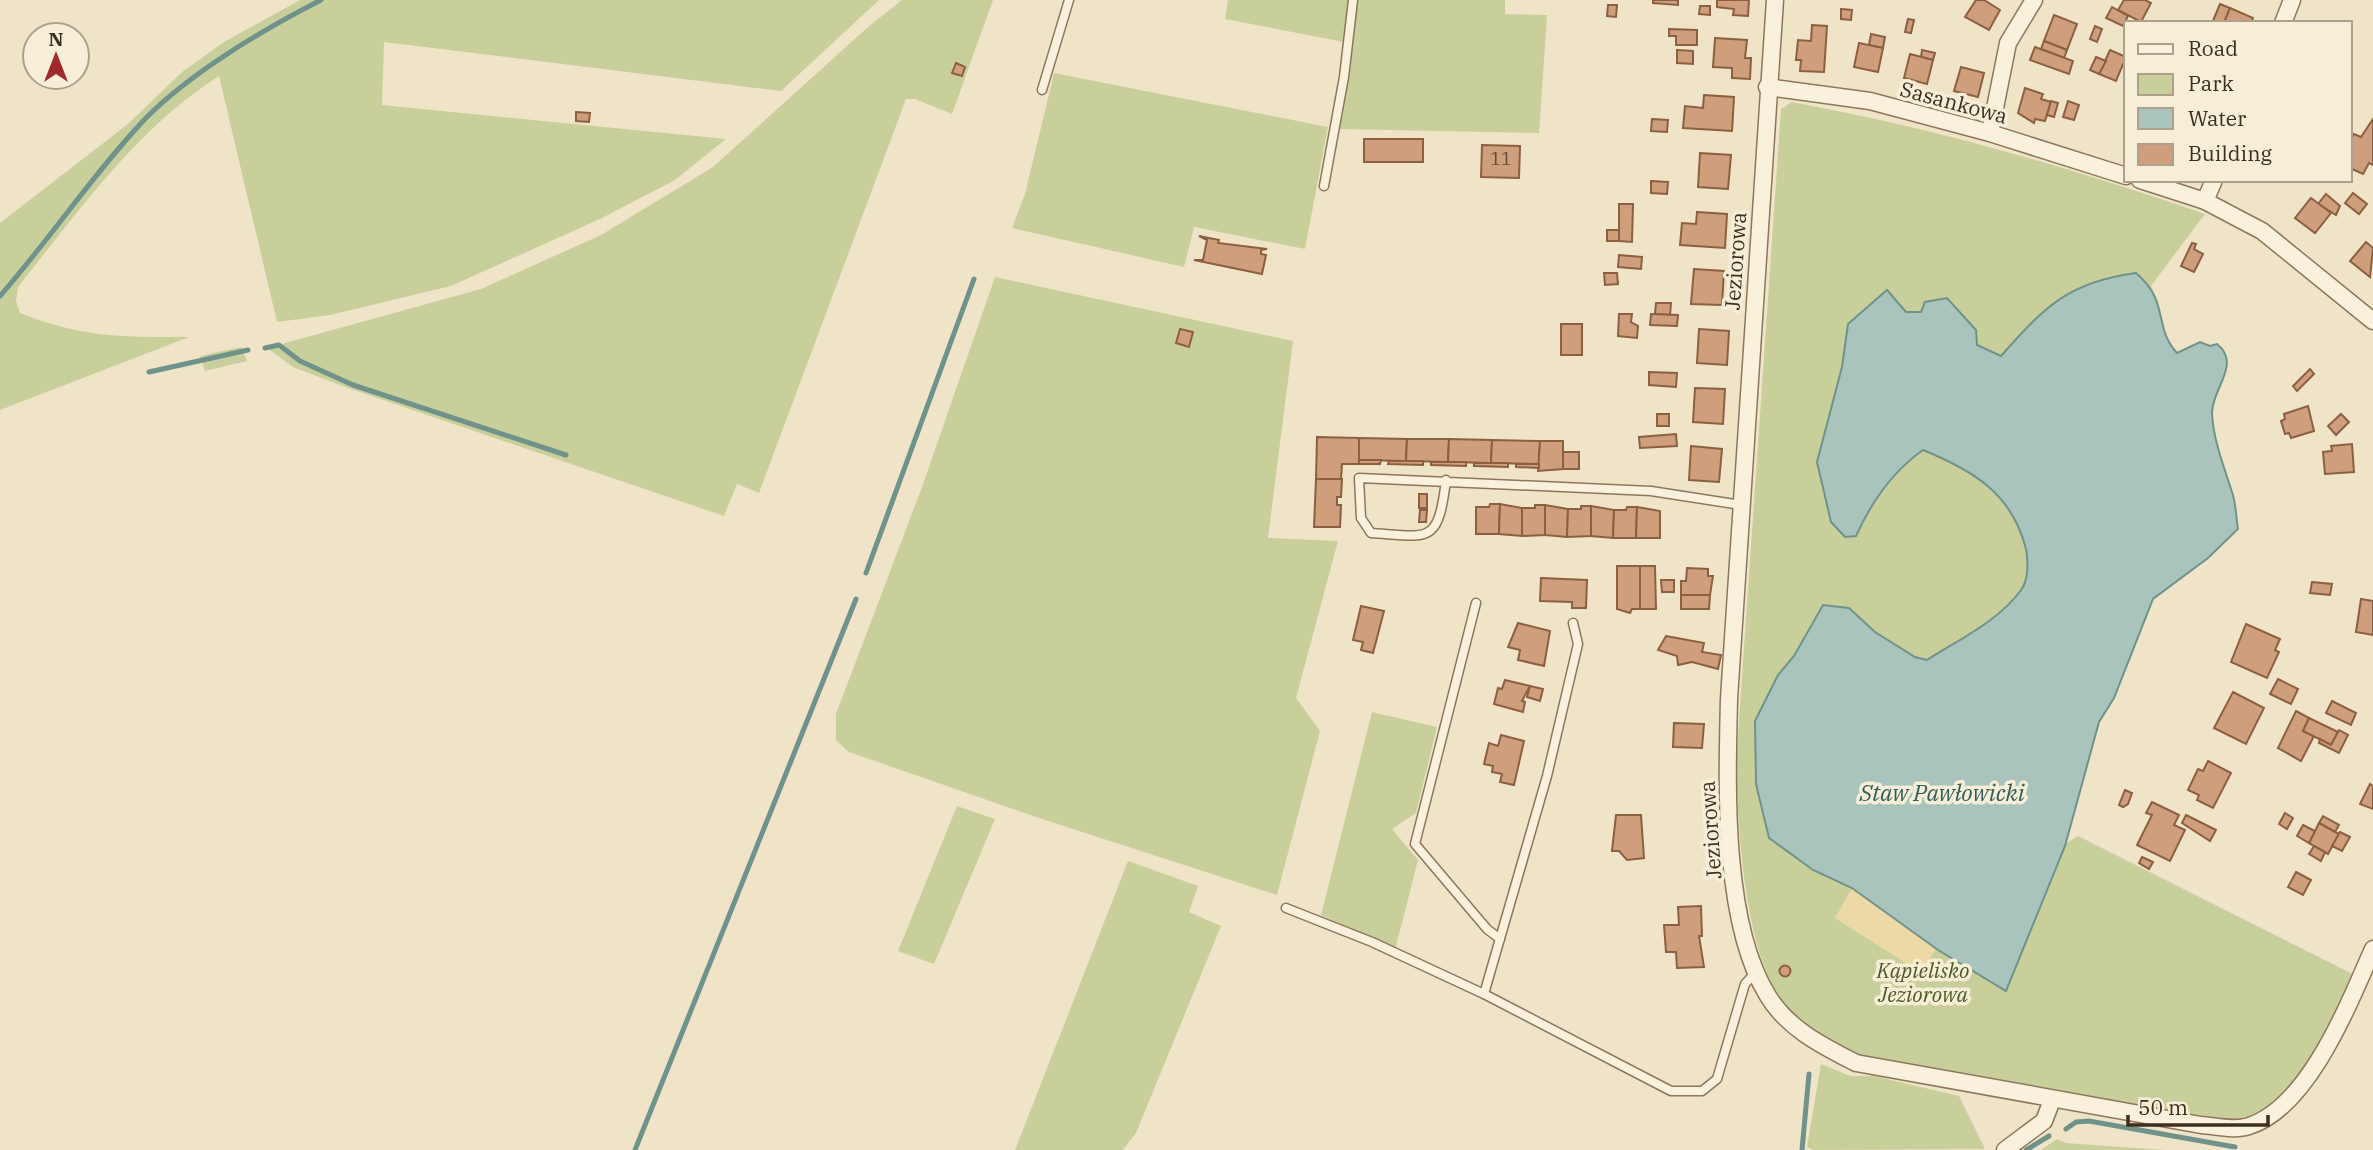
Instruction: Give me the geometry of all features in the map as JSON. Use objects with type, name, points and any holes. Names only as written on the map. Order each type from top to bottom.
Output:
[{"type":"street","name":"Jeziorowa","points":[[1775,0],[1767,87],[1729,699],[1726,802],[1737,896],[1755,973],[1769,998],[1808,1037],[1856,1063],[2201,1125],[2247,1127],[2265,1119],[2294,1093],[2321,1058],[2342,1019],[2373,949]]},
{"type":"street","points":[[1990,133],[2008,43],[2034,0]]},
{"type":"street","points":[[2284,21],[2292,0]]},
{"type":"street","name":"Sasankowa","points":[[1767,87],[1870,102],[1990,133],[2124,175]]},
{"type":"street","points":[[2146,182],[2205,201],[2262,231],[2373,321]]},
{"type":"street","points":[[2205,201],[2213,182]]},
{"type":"street","points":[[2005,1150],[2044,1121],[2052,1100]]},
{"type":"lane","points":[[1042,90],[1069,0]]},
{"type":"lane","points":[[1324,186],[1344,76],[1353,0]]},
{"type":"lane","points":[[1446,480],[1442,514],[1435,528],[1424,536],[1371,533],[1361,518],[1359,478],[1446,480],[1651,491],[1741,505]]},
{"type":"lane","points":[[1476,603],[1415,844],[1488,929],[1500,939]]},
{"type":"lane","points":[[1484,994],[1547,776],[1578,644],[1573,623]]},
{"type":"lane","points":[[1286,908],[1372,942],[1484,994],[1671,1091],[1702,1091],[1717,1079],[1745,984],[1755,973]]},
{"type":"green space","points":[[300,0],[879,0],[781,91],[384,42],[382,105],[726,139],[675,180],[600,219],[451,286],[330,315],[277,322],[219,76],[161,120],[110,173],[18,287],[16,301],[20,313],[84,332],[123,336],[189,337],[0,410],[0,223],[128,124],[182,72],[224,42]]},
{"type":"green space","points":[[902,0],[993,0],[952,114],[915,99],[906,99],[759,493],[737,484],[724,516],[348,388],[293,367],[267,348],[481,289],[601,235],[713,167],[868,27]]},
{"type":"green space","points":[[1228,0],[1349,0],[1344,42],[1225,19]]},
{"type":"green space","points":[[1357,0],[1505,0],[1505,14],[1547,15],[1539,133],[1338,129]]},
{"type":"green space","points":[[1054,73],[1328,127],[1305,249],[1194,227],[1184,267],[1012,228],[1025,194]]},
{"type":"green space","name":"Kąpielisko Jeziorowa","points":[[1792,102],[1949,136],[2103,180],[2205,214],[2151,286],[2167,338],[2177,353],[2200,342],[2210,346],[2217,344],[2227,360],[2212,413],[2217,443],[2234,501],[2238,529],[2208,558],[2153,599],[2114,698],[2099,722],[2065,844],[2078,836],[2353,974],[2322,1041],[2308,1063],[2293,1083],[2275,1100],[2255,1113],[2232,1120],[2016,1086],[1865,1056],[1840,1048],[1807,1026],[1786,1005],[1768,975],[1758,948],[1745,885],[1736,764],[1781,109]]},
{"type":"green space","points":[[995,277],[1293,341],[1268,538],[1338,541],[1296,698],[1320,731],[1277,895],[1036,817],[849,752],[836,740],[836,714],[922,487]]},
{"type":"green space","points":[[241,347],[247,361],[205,371],[200,356]]},
{"type":"green space","points":[[1372,712],[1437,727],[1416,813],[1392,829],[1418,860],[1395,950],[1321,915]]},
{"type":"green space","points":[[957,806],[995,819],[934,964],[898,951]]},
{"type":"green space","points":[[1128,861],[1198,886],[1189,912],[1221,926],[1136,1133],[1123,1150],[1015,1150]]},
{"type":"green space","points":[[1821,1064],[1850,1076],[1874,1076],[1959,1096],[1985,1149],[1814,1150],[1807,1147]]},
{"type":"green space","points":[[2057,1139],[2066,1143],[2165,1150],[2041,1150]]},
{"type":"sand","points":[[1852,888],[1937,947],[1921,973],[1835,918]]},
{"type":"water","name":"Staw Pawłowicki","points":[[2136,273],[2153,294],[2165,334],[2177,353],[2200,342],[2210,346],[2217,344],[2224,352],[2226,368],[2212,413],[2217,443],[2234,501],[2238,529],[2208,558],[2153,599],[2114,698],[2099,722],[2065,846],[2006,991],[1938,950],[1852,888],[1813,870],[1769,838],[1756,784],[1755,721],[1778,675],[1794,656],[1823,605],[1849,608],[1875,632],[1915,657],[1927,660],[2001,611],[2021,590],[2027,576],[2026,549],[2020,529],[2000,498],[1973,475],[1923,450],[1902,468],[1884,489],[1856,536],[1845,537],[1831,522],[1817,462],[1842,367],[1848,324],[1887,290],[1906,312],[1921,312],[1925,302],[1947,298],[1976,330],[1977,345],[2001,356],[2031,323],[2060,299],[2093,283]]},
{"type":"building","points":[[1653,0],[1678,0],[1678,5],[1653,3]]},
{"type":"building","points":[[1717,0],[1749,0],[1748,16],[1733,15],[1734,9],[1717,7]]},
{"type":"building","points":[[1976,0],[1984,0],[2000,10],[1989,30],[1965,17]]},
{"type":"building","points":[[2124,0],[2145,0],[2151,3],[2142,21],[2118,10]]},
{"type":"building","points":[[2220,4],[2230,8],[2225,21],[2213,21]]},
{"type":"building","points":[[1608,5],[1617,5],[1616,17],[1607,16]]},
{"type":"building","points":[[1700,6],[1710,6],[1710,15],[1699,14]]},
{"type":"building","points":[[2112,7],[2128,16],[2123,26],[2106,18]]},
{"type":"building","points":[[2230,8],[2253,18],[2252,21],[2225,21]]},
{"type":"building","points":[[1841,9],[1852,10],[1851,20],[1841,19]]},
{"type":"building","points":[[2054,15],[2077,24],[2067,50],[2044,41]]},
{"type":"building","points":[[1908,19],[1914,20],[1911,33],[1905,32]]},
{"type":"building","points":[[1812,25],[1827,26],[1824,72],[1800,71],[1801,60],[1796,60],[1798,40],[1811,41]]},
{"type":"building","points":[[2095,26],[2102,29],[2097,42],[2090,39]]},
{"type":"building","points":[[1669,29],[1697,30],[1697,45],[1676,45],[1676,36],[1669,36]]},
{"type":"building","points":[[1871,34],[1885,37],[1883,48],[1869,45]]},
{"type":"building","points":[[1715,38],[1747,40],[1745,58],[1751,58],[1750,79],[1732,78],[1732,68],[1713,67]]},
{"type":"building","points":[[2044,41],[2067,50],[2064,58],[2041,49]]},
{"type":"building","points":[[1859,43],[1883,48],[1878,72],[1854,67]]},
{"type":"building","points":[[2035,47],[2073,61],[2069,74],[2030,60]]},
{"type":"building","points":[[1677,50],[1693,51],[1693,64],[1677,63]]},
{"type":"building","points":[[1922,50],[1935,53],[1933,60],[1921,57]]},
{"type":"building","points":[[2110,50],[2124,56],[2116,81],[2099,74]]},
{"type":"building","points":[[1910,54],[1933,60],[1927,84],[1904,78]]},
{"type":"building","points":[[2096,57],[2106,61],[2099,74],[2090,70]]},
{"type":"building","points":[[956,63],[965,67],[962,76],[952,73]]},
{"type":"building","points":[[1961,67],[1984,73],[1978,97],[1954,91]]},
{"type":"building","points":[[2025,88],[2043,94],[2041,99],[2051,102],[2045,121],[2035,119],[2034,123],[2018,113]]},
{"type":"building","points":[[1704,95],[1734,97],[1732,131],[1683,128],[1685,106],[1703,108]]},
{"type":"building","points":[[2051,101],[2058,103],[2054,117],[2047,115]]},
{"type":"building","points":[[2068,101],[2079,105],[2074,120],[2063,117]]},
{"type":"building","points":[[576,112],[590,113],[589,122],[576,121]]},
{"type":"building","points":[[1652,119],[1668,120],[1667,132],[1651,131]]},
{"type":"building","points":[[2373,119],[2373,165],[2369,163],[2363,174],[2352,169],[2352,137],[2354,134],[2361,137]]},
{"type":"building","points":[[1364,139],[1423,139],[1423,162],[1364,162]]},
{"type":"building","points":[[1482,145],[1520,146],[1519,178],[1481,177]]},
{"type":"building","points":[[1700,153],[1731,155],[1728,189],[1698,187]]},
{"type":"building","points":[[1651,181],[1668,182],[1667,194],[1651,193]]},
{"type":"building","points":[[2353,193],[2367,204],[2359,214],[2345,203]]},
{"type":"building","points":[[2326,194],[2340,206],[2336,215],[2318,204]]},
{"type":"building","points":[[2311,198],[2331,213],[2315,233],[2295,218]]},
{"type":"building","points":[[1619,204],[1633,204],[1632,242],[1619,241]]},
{"type":"building","points":[[1697,212],[1727,214],[1725,248],[1680,245],[1682,223],[1696,224]]},
{"type":"building","points":[[1607,230],[1619,230],[1619,241],[1607,241]]},
{"type":"building","points":[[1199,236],[1219,240],[1218,243],[1267,249],[1261,250],[1261,254],[1266,255],[1262,274],[1194,260],[1203,260],[1207,240]]},
{"type":"building","points":[[2366,242],[2373,248],[2370,277],[2350,261]]},
{"type":"building","points":[[2192,243],[2196,244],[2194,249],[2203,254],[2194,272],[2181,266]]},
{"type":"building","points":[[1619,255],[1642,257],[1641,269],[1618,267]]},
{"type":"building","points":[[1694,269],[1724,271],[1722,305],[1691,304]]},
{"type":"building","points":[[1604,273],[1617,273],[1618,284],[1605,285]]},
{"type":"building","points":[[1656,303],[1671,303],[1670,315],[1655,314]]},
{"type":"building","points":[[1619,314],[1632,314],[1631,322],[1638,326],[1637,338],[1618,336]]},
{"type":"building","points":[[1651,314],[1678,315],[1677,326],[1650,325]]},
{"type":"building","points":[[1561,324],[1582,324],[1582,355],[1561,355]]},
{"type":"building","points":[[1180,329],[1193,332],[1189,347],[1176,343]]},
{"type":"building","points":[[1699,329],[1729,331],[1727,365],[1697,363]]},
{"type":"building","points":[[2310,369],[2314,374],[2297,391],[2293,386]]},
{"type":"building","points":[[1649,372],[1677,373],[1676,387],[1649,385]]},
{"type":"building","points":[[1695,388],[1725,389],[1723,424],[1693,422]]},
{"type":"building","points":[[2308,406],[2314,431],[2291,438],[2289,433],[2285,434],[2281,421],[2285,419],[2284,414]]},
{"type":"building","points":[[1657,414],[1669,414],[1669,426],[1657,426]]},
{"type":"building","points":[[2341,414],[2349,422],[2336,435],[2328,426]]},
{"type":"building","points":[[1676,434],[1677,446],[1640,448],[1639,437]]},
{"type":"building","points":[[1317,437],[1359,438],[1359,464],[1342,464],[1341,479],[1316,479]]},
{"type":"building","points":[[1359,438],[1407,439],[1406,461],[1359,460]]},
{"type":"building","points":[[1407,439],[1449,439],[1448,462],[1406,461]]},
{"type":"building","points":[[1449,439],[1492,440],[1491,463],[1448,462]]},
{"type":"building","points":[[1492,440],[1540,441],[1539,464],[1491,463]]},
{"type":"building","points":[[1540,441],[1563,441],[1563,469],[1538,471]]},
{"type":"building","points":[[2352,444],[2354,472],[2325,474],[2323,452],[2332,451],[2331,446]]},
{"type":"building","points":[[1691,446],[1722,449],[1719,482],[1689,480]]},
{"type":"building","points":[[1563,452],[1579,452],[1579,469],[1563,469]]},
{"type":"building","points":[[1359,460],[1381,460],[1380,464],[1359,464]]},
{"type":"building","points":[[1389,461],[1423,461],[1423,465],[1388,464]]},
{"type":"building","points":[[1431,462],[1466,462],[1466,466],[1431,465]]},
{"type":"building","points":[[1474,463],[1508,463],[1508,467],[1474,466]]},
{"type":"building","points":[[1516,464],[1539,464],[1539,468],[1516,467]]},
{"type":"building","points":[[1316,479],[1342,479],[1341,497],[1337,497],[1337,505],[1341,505],[1340,527],[1314,527]]},
{"type":"building","points":[[1419,494],[1427,494],[1427,508],[1419,508]]},
{"type":"building","points":[[1490,504],[1500,504],[1499,534],[1476,534],[1476,507],[1489,507]]},
{"type":"building","points":[[1500,504],[1522,508],[1522,536],[1499,534]]},
{"type":"building","points":[[1535,505],[1545,505],[1545,535],[1522,536],[1522,508],[1535,508]]},
{"type":"building","points":[[1545,505],[1568,509],[1567,537],[1545,535]]},
{"type":"building","points":[[1581,506],[1591,506],[1591,536],[1567,537],[1568,509],[1581,509]]},
{"type":"building","points":[[1591,506],[1614,510],[1613,538],[1591,536]]},
{"type":"building","points":[[1627,507],[1637,507],[1636,538],[1613,538],[1614,510],[1626,510]]},
{"type":"building","points":[[1637,507],[1660,511],[1660,538],[1636,538]]},
{"type":"building","points":[[1420,510],[1427,510],[1426,522],[1419,522]]},
{"type":"building","points":[[1617,566],[1640,566],[1640,609],[1632,609],[1630,613],[1617,609]]},
{"type":"building","points":[[1640,566],[1655,566],[1656,609],[1640,609]]},
{"type":"building","points":[[1687,568],[1708,569],[1708,576],[1713,576],[1710,595],[1681,595],[1681,581],[1686,581]]},
{"type":"building","points":[[1541,578],[1587,580],[1586,608],[1572,608],[1572,602],[1540,601]]},
{"type":"building","points":[[1661,580],[1674,580],[1674,592],[1662,592]]},
{"type":"building","points":[[2312,582],[2332,584],[2330,595],[2310,593]]},
{"type":"building","points":[[1681,595],[1710,595],[1709,609],[1681,609]]},
{"type":"building","points":[[2361,599],[2373,601],[2373,635],[2356,632]]},
{"type":"building","points":[[1361,606],[1384,611],[1373,653],[1361,650],[1363,642],[1353,640]]},
{"type":"building","points":[[1518,623],[1550,631],[1544,666],[1518,660],[1520,650],[1508,647]]},
{"type":"building","points":[[2246,624],[2280,639],[2275,650],[2279,652],[2267,678],[2231,662]]},
{"type":"building","points":[[1666,636],[1704,643],[1702,652],[1721,655],[1718,669],[1692,662],[1678,665],[1677,656],[1658,650]]},
{"type":"building","points":[[2278,679],[2298,689],[2291,704],[2270,694]]},
{"type":"building","points":[[1505,680],[1530,686],[1522,701],[1525,702],[1523,712],[1494,704],[1498,688],[1502,689]]},
{"type":"building","points":[[1530,686],[1543,689],[1540,701],[1527,697]]},
{"type":"building","points":[[2233,692],[2264,708],[2246,744],[2214,728]]},
{"type":"building","points":[[2332,701],[2356,713],[2351,725],[2326,713]]},
{"type":"building","points":[[2296,711],[2309,718],[2303,731],[2314,736],[2301,761],[2278,748]]},
{"type":"building","points":[[2309,718],[2338,732],[2331,745],[2303,731]]},
{"type":"building","points":[[1674,723],[1704,724],[1702,748],[1673,747]]},
{"type":"building","points":[[2339,730],[2348,735],[2339,753],[2319,743],[2320,739],[2331,745]]},
{"type":"building","points":[[1501,735],[1524,741],[1514,785],[1500,782],[1502,774],[1492,772],[1493,766],[1484,764],[1489,743],[1498,746]]},
{"type":"building","points":[[2208,761],[2231,773],[2213,808],[2197,800],[2199,795],[2188,790],[2198,769],[2203,771]]},
{"type":"building","points":[[2370,784],[2373,786],[2373,809],[2360,804]]},
{"type":"building","points":[[2125,790],[2132,793],[2128,804],[2123,807],[2119,805]]},
{"type":"building","points":[[2152,802],[2179,815],[2174,825],[2185,830],[2170,861],[2137,845],[2152,815],[2146,813]]},
{"type":"building","points":[[2285,813],[2293,818],[2287,829],[2279,824]]},
{"type":"building","points":[[1616,815],[1641,815],[1644,858],[1627,860],[1619,851],[1612,851]]},
{"type":"building","points":[[2186,815],[2216,830],[2210,841],[2182,823]]},
{"type":"building","points":[[2323,816],[2339,825],[2335,832],[2319,823]]},
{"type":"building","points":[[2319,823],[2339,834],[2328,854],[2309,843]]},
{"type":"building","points":[[2303,825],[2315,831],[2309,843],[2297,836]]},
{"type":"building","points":[[2340,832],[2350,837],[2342,851],[2332,846]]},
{"type":"building","points":[[2314,846],[2325,852],[2321,861],[2309,854]]},
{"type":"building","points":[[2142,857],[2153,862],[2149,869],[2139,863]]},
{"type":"building","points":[[2296,872],[2311,880],[2303,895],[2288,887]]},
{"type":"building","points":[[1701,906],[1702,936],[1699,936],[1704,967],[1677,968],[1676,952],[1666,952],[1664,925],[1679,925],[1678,907]]},
{"type":"building","points":[[1785,965],[1791,971],[1785,977],[1779,971]]},
{"type":"waterway","points":[[0,296],[107,162],[163,102],[228,53],[321,0]]},
{"type":"waterway","points":[[866,573],[974,279]]},
{"type":"waterway","points":[[265,348],[279,345],[300,361],[353,385],[566,455]]},
{"type":"waterway","points":[[149,372],[248,350]]},
{"type":"waterway","points":[[635,1150],[856,599]]},
{"type":"waterway","points":[[1802,1150],[1809,1074]]},
{"type":"waterway","points":[[2066,1129],[2076,1122],[2089,1121],[2235,1147]]},
{"type":"waterway","points":[[2026,1150],[2049,1136]]}]
